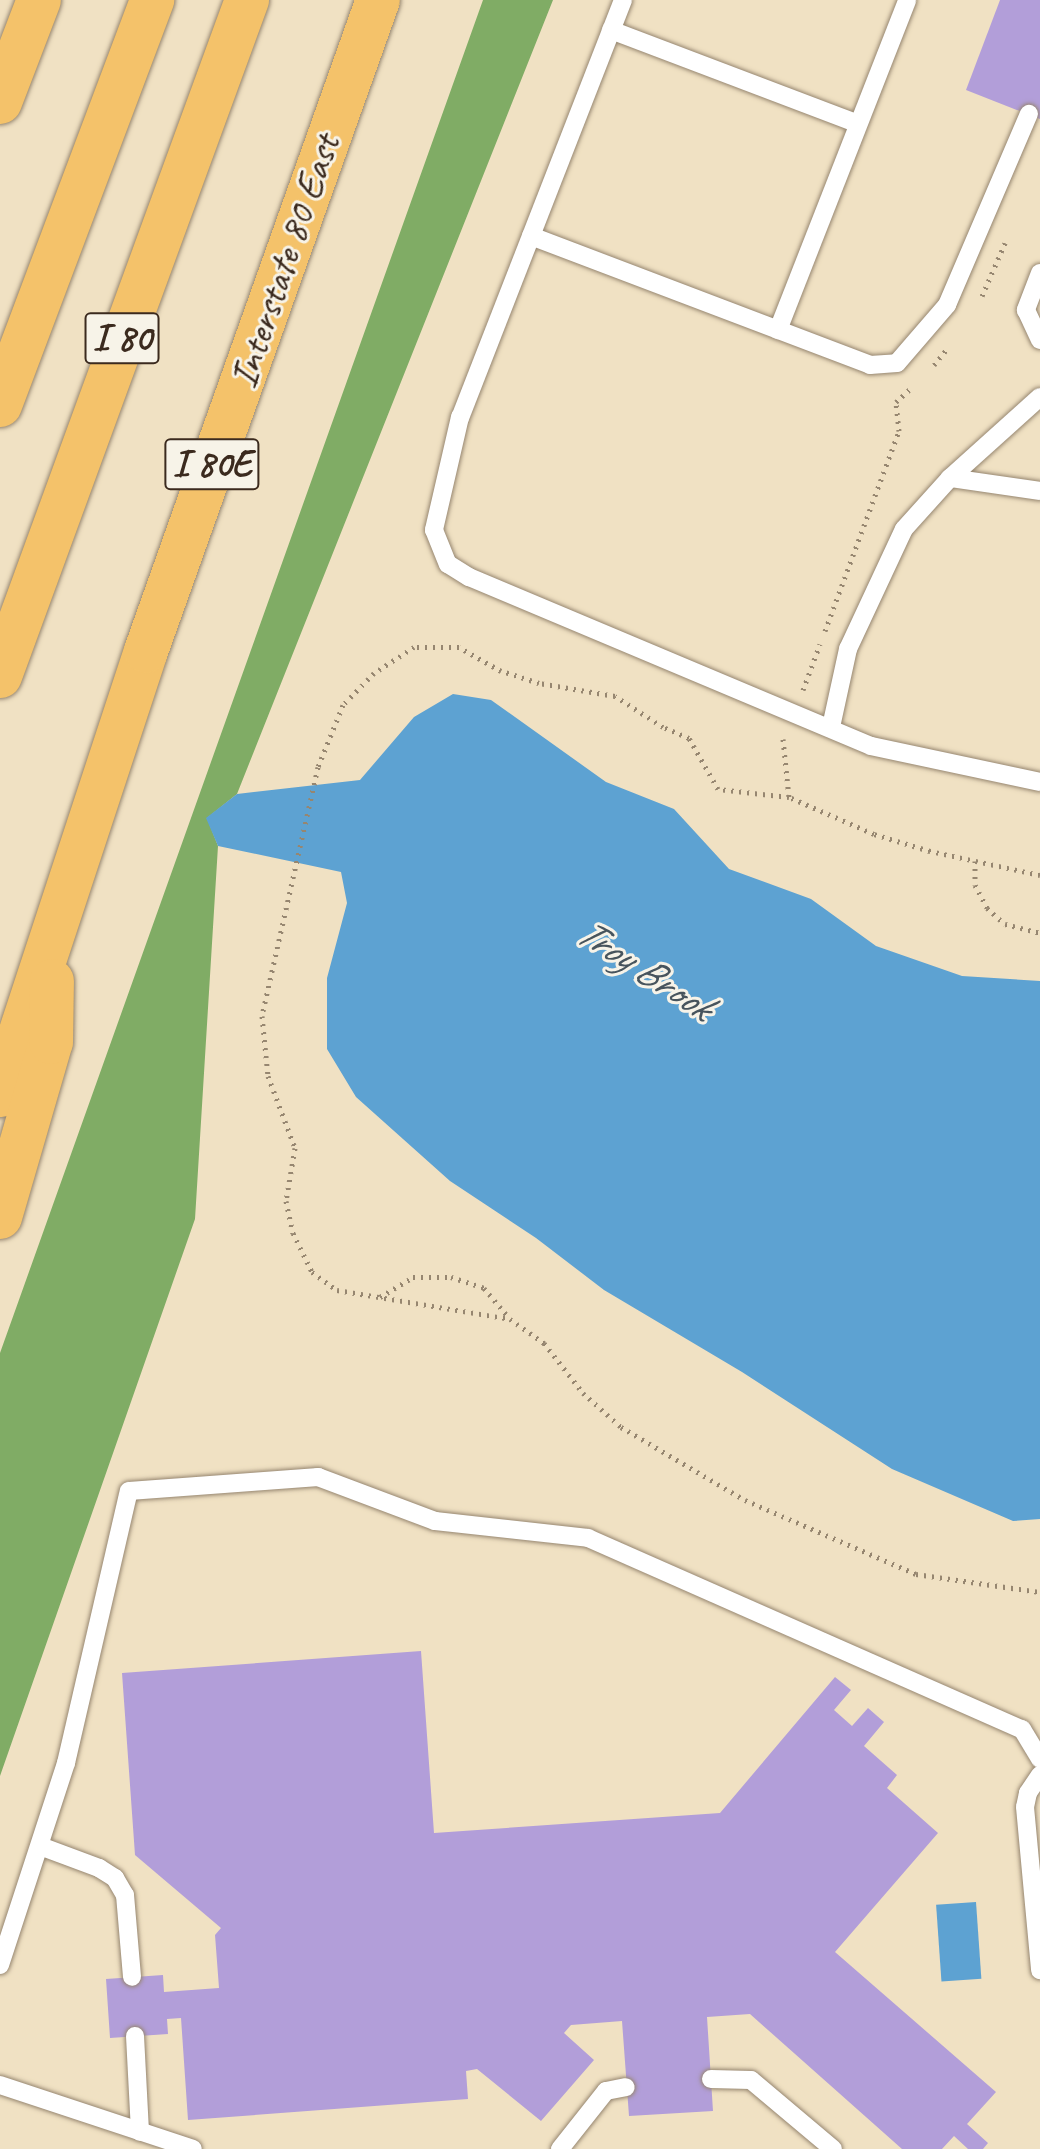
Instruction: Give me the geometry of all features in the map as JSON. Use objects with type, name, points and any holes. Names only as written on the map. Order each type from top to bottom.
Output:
[{"type":"highway","points":[[0,102],[39,0]]},
{"type":"highway","name":"I 80","points":[[0,405],[152,0]]},
{"type":"highway","name":"I 80","points":[[0,676],[247,0]]},
{"type":"highway","name":"Interstate 80 East","points":[[0,1095],[146,651],[378,0]]},
{"type":"highway","points":[[0,1217],[51,1042],[52,931]]},
{"type":"lane","points":[[623,0],[460,417],[434,530],[448,564],[469,577],[871,746],[1040,782]]},
{"type":"lane","points":[[778,330],[907,0]]},
{"type":"lane","points":[[611,30],[858,124]]},
{"type":"lane","points":[[531,236],[870,365],[897,363],[947,305],[1029,114]]},
{"type":"lane","points":[[1040,273],[1026,310],[1040,340]]},
{"type":"lane","points":[[831,727],[848,649],[904,529],[950,478],[1040,397]]},
{"type":"lane","points":[[950,478],[1040,491]]},
{"type":"lane","points":[[0,1965],[66,1763],[129,1491],[318,1477],[435,1521],[588,1538],[1022,1729],[1040,1759]]},
{"type":"lane","points":[[1040,1775],[1028,1793],[1025,1807],[1040,1970]]},
{"type":"lane","points":[[40,1846],[99,1868],[115,1878],[125,1895],[132,1977]]},
{"type":"lane","points":[[135,2036],[140,2132]]},
{"type":"lane","points":[[711,2079],[751,2080],[821,2146]]},
{"type":"lane","points":[[0,2085],[193,2149]]},
{"type":"lane","points":[[560,2149],[606,2091],[626,2087]]},
{"type":"path","points":[[974,310],[990,283],[1007,239]]},
{"type":"path","points":[[929,369],[949,347]]},
{"type":"path","points":[[803,690],[899,431],[896,402],[918,380]]},
{"type":"path","points":[[510,1319],[337,1290],[312,1272],[293,1233],[286,1201],[295,1148],[268,1076],[262,1016],[283,911],[318,767],[343,705],[374,673],[414,647],[459,647],[501,671],[539,683],[615,696],[663,727],[689,738],[718,789],[789,797],[874,834],[1040,875]]},
{"type":"path","points":[[783,739],[789,797]]},
{"type":"path","points":[[975,861],[975,885],[987,908],[1005,924],[1040,933]]},
{"type":"path","points":[[379,1297],[413,1277],[451,1277],[484,1288],[510,1319],[544,1343],[583,1393],[621,1427],[745,1500],[916,1574],[1040,1592]]},
{"type":"green space","points":[[483,0],[553,0],[237,794],[207,818],[218,846],[195,1219],[0,1776],[0,1353]]},
{"type":"water","name":"Troy Brook","points":[[453,694],[491,700],[606,782],[674,809],[729,869],[811,899],[876,946],[962,976],[1040,981],[1040,1519],[1013,1521],[892,1469],[742,1372],[604,1290],[536,1238],[450,1181],[356,1097],[327,1049],[327,978],[347,903],[341,872],[218,846],[206,818],[237,794],[360,780],[414,717]]},
{"type":"water","points":[[976,1902],[981,1979],[941,1982],[936,1905]]},
{"type":"building","points":[[1000,0],[1040,0],[1040,119],[966,90]]},
{"type":"building","points":[[421,1651],[434,1833],[720,1813],[835,1677],[851,1690],[834,1710],[852,1726],[868,1708],[884,1722],[864,1746],[897,1775],[887,1788],[938,1833],[835,1952],[996,2092],[967,2124],[988,2143],[983,2149],[968,2149],[954,2136],[942,2149],[902,2149],[750,2014],[707,2017],[713,2111],[629,2116],[622,2021],[571,2025],[564,2033],[594,2060],[541,2121],[477,2069],[466,2071],[468,2099],[188,2120],[181,2018],[167,2019],[168,2034],[110,2038],[106,1979],[163,1975],[164,1992],[219,1988],[215,1935],[221,1928],[135,1855],[122,1673]]}]
